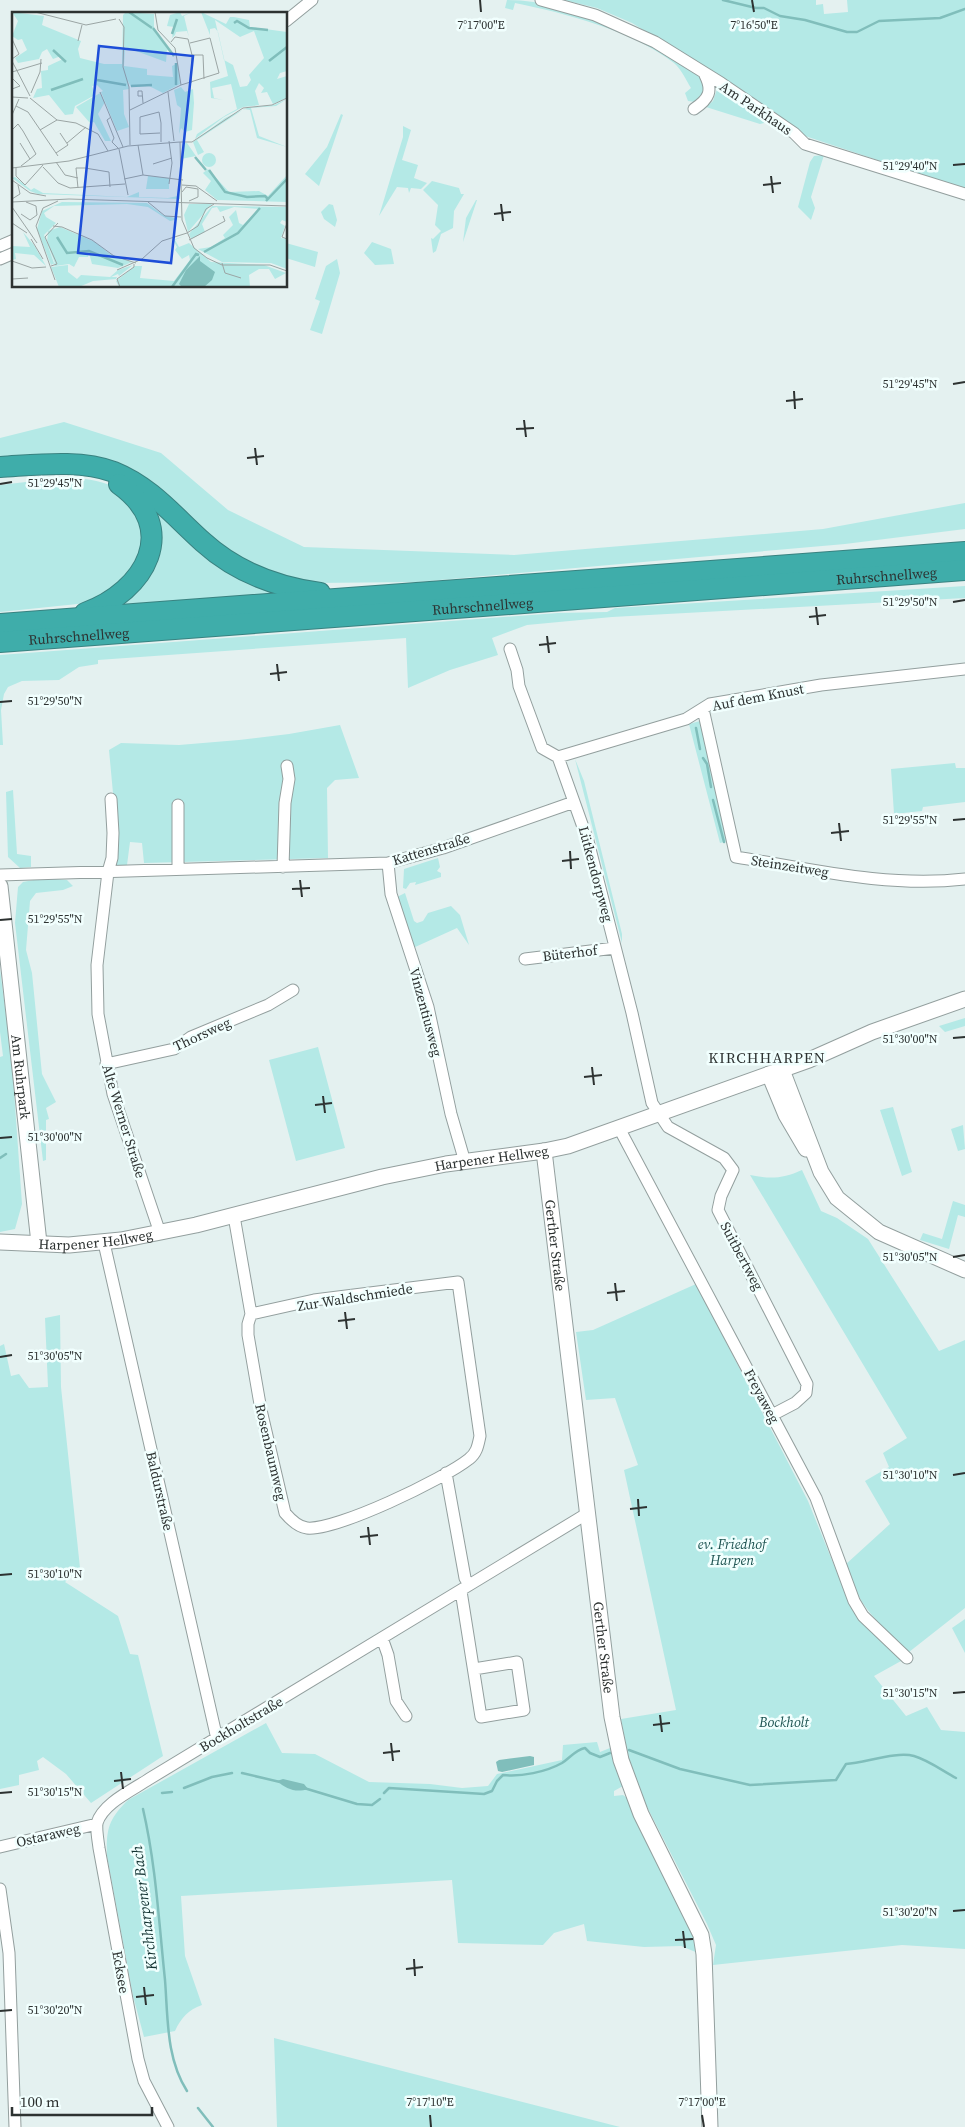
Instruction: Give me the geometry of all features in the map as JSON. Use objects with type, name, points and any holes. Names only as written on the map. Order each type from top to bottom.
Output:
[{"type":"highway","points":[[0,471],[68,465],[112,472],[141,486],[156,496],[218,554],[253,576],[308,591],[369,597]]},
{"type":"highway","points":[[0,471],[41,474],[78,472],[93,474],[115,481],[131,493],[147,515],[152,542],[146,565],[137,578],[104,606],[74,617],[57,620]]},
{"type":"highway","points":[[812,564],[884,551],[965,541]]},
{"type":"highway","name":"Ruhrschnellweg","points":[[0,624],[965,552]]},
{"type":"highway","name":"Ruhrschnellweg","points":[[0,642],[965,570]]},
{"type":"main road","name":"Am Ruhrpark","points":[[0,886],[39,1243]]},
{"type":"main road","name":"Am Ruhrpark","points":[[0,948],[8,971]]},
{"type":"main road","name":"Harpener Hellweg","points":[[0,1242],[104,1243],[160,1233],[234,1216],[382,1177],[465,1162],[544,1151],[588,1139],[657,1112],[836,1050],[872,1032],[965,999]]},
{"type":"main road","points":[[775,1072],[794,1130],[836,1198],[879,1232],[965,1270]]},
{"type":"main road","name":"Gerther Straße","points":[[544,1151],[612,1717],[621,1760],[648,1830],[694,1918],[703,1942],[710,2127]]},
{"type":"street","points":[[288,19],[312,0]]},
{"type":"street","name":"Am Parkhaus","points":[[541,0],[578,9],[618,24],[655,42],[794,133],[805,144],[965,194]]},
{"type":"street","name":"Am Parkhaus","points":[[694,109],[708,96],[710,89],[705,75]]},
{"type":"street","points":[[0,246],[12,241]]},
{"type":"street","points":[[0,259],[12,253]]},
{"type":"street","points":[[510,649],[517,670],[519,686],[542,748],[558,757]]},
{"type":"street","name":"Auf dem Knust","points":[[558,757],[686,719],[710,704],[766,693],[965,669]]},
{"type":"street","name":"Steinzeitweg","points":[[703,709],[736,857],[891,881],[943,882],[965,879]]},
{"type":"street","name":"Lütkendorpweg","points":[[558,757],[584,829],[652,1103],[657,1112]]},
{"type":"street","points":[[283,866],[285,804],[289,778],[288,766]]},
{"type":"street","name":"Alte Werner Straße","points":[[111,799],[112,858],[108,872],[97,965],[98,1014],[113,1094],[160,1233]]},
{"type":"street","name":"Kattenstraße","points":[[0,875],[388,863],[443,848],[574,802]]},
{"type":"street","points":[[178,805],[178,869]]},
{"type":"street","name":"Vinzentiusweg","points":[[388,863],[391,894],[428,1007],[451,1114],[465,1162]]},
{"type":"street","name":"Büterhof","points":[[525,959],[615,948]]},
{"type":"street","name":"Thorsweg","points":[[106,1064],[174,1049],[191,1037],[268,1005],[293,990]]},
{"type":"street","name":"Suitbertweg","points":[[657,1112],[668,1127],[724,1158],[733,1170],[720,1196],[718,1210],[806,1384],[806,1393],[796,1403],[772,1415]]},
{"type":"street","name":"Freyaweg","points":[[619,1128],[816,1498],[854,1601],[863,1616],[907,1658]]},
{"type":"street","name":"Rosenbaumweg","points":[[234,1216],[251,1314],[248,1335],[261,1410],[285,1513],[292,1521],[307,1528],[338,1523],[358,1516],[446,1473],[470,1459],[476,1452],[480,1436],[458,1282]]},
{"type":"street","name":"Baldurstraße","points":[[104,1243],[217,1739]]},
{"type":"street","name":"Zur Waldschmiede","points":[[251,1314],[314,1300],[458,1282]]},
{"type":"street","points":[[446,1473],[465,1578],[474,1669],[481,1717],[524,1710],[516,1662],[474,1669]]},
{"type":"street","name":"Bockholtstraße","points":[[97,1824],[103,1813],[110,1806],[149,1779],[588,1513]]},
{"type":"street","points":[[382,1638],[388,1655],[396,1701],[406,1716]]},
{"type":"street","name":"Ostaraweg","points":[[0,1847],[35,1837],[97,1824]]},
{"type":"street","name":"Ecksee","points":[[97,1824],[102,1870],[138,2060],[144,2081],[168,2127]]},
{"type":"street","points":[[0,1890],[9,1953],[15,2127]]},
{"type":"green space","points":[[507,0],[533,2],[558,7],[609,25],[657,50],[701,78],[705,94],[695,102],[688,101],[685,93],[691,88],[679,69],[674,63],[639,42],[598,25],[555,12],[515,3],[513,10],[505,8]]},
{"type":"green space","points":[[564,0],[816,0],[816,5],[823,4],[824,14],[848,12],[847,0],[965,0],[965,189],[802,135],[720,77],[632,23],[597,8]]},
{"type":"green space","points":[[717,89],[765,120],[764,123],[760,124],[706,107],[713,101]]},
{"type":"green space","points":[[341,114],[343,115],[319,186],[305,174],[327,147]]},
{"type":"green space","points":[[403,126],[411,130],[402,160],[418,165],[414,178],[427,183],[421,189],[411,188],[409,193],[408,188],[397,187],[379,216],[403,137]]},
{"type":"green space","points":[[824,155],[811,197],[815,208],[811,220],[798,207],[810,162],[814,156]]},
{"type":"green space","points":[[432,181],[459,188],[461,194],[464,194],[454,211],[453,228],[441,234],[436,251],[433,253],[431,238],[433,239],[441,231],[435,225],[438,205],[423,190]]},
{"type":"green space","points":[[477,200],[463,242],[466,218]]},
{"type":"green space","points":[[329,204],[333,205],[337,220],[335,227],[324,219],[321,212]]},
{"type":"green space","points":[[372,242],[391,249],[394,264],[375,265],[364,253]]},
{"type":"green space","points":[[288,244],[318,252],[315,267],[288,259]]},
{"type":"green space","points":[[337,259],[340,273],[322,334],[310,330],[320,301],[315,299],[326,266]]},
{"type":"green space","points":[[64,422],[161,453],[228,510],[304,547],[514,555],[823,529],[965,503],[965,529],[845,544],[417,582],[313,583],[263,574],[230,553],[140,477],[0,457],[0,438]]},
{"type":"green space","points":[[69,477],[87,479],[115,487],[130,498],[142,524],[146,543],[126,582],[87,603],[0,612],[0,485]]},
{"type":"green space","points":[[141,497],[288,593],[112,605],[145,578]]},
{"type":"green space","points":[[965,586],[965,598],[612,617],[527,625],[492,638],[498,655],[450,670],[408,688],[406,638],[98,660],[98,664],[79,667],[59,680],[22,681],[8,687],[4,694],[1,710],[3,745],[0,745],[0,655],[558,613],[607,612],[615,608]]},
{"type":"green space","points":[[700,721],[728,841],[720,843],[689,724]]},
{"type":"green space","points":[[340,725],[359,778],[335,780],[327,788],[328,858],[144,863],[142,843],[130,842],[127,865],[116,865],[110,794],[113,793],[109,750],[121,743],[179,745],[289,734]]},
{"type":"green space","points":[[575,759],[584,781],[622,934],[622,943]]},
{"type":"green space","points":[[955,763],[956,768],[965,768],[965,802],[923,807],[922,811],[894,814],[891,769]]},
{"type":"green space","points":[[13,790],[17,854],[31,856],[31,867],[20,868],[8,857],[6,792]]},
{"type":"green space","points":[[438,858],[440,867],[437,871],[441,873],[441,877],[415,885],[416,882],[410,883],[406,889],[403,888],[404,869]]},
{"type":"green space","points":[[44,878],[67,880],[73,886],[63,890],[36,893],[30,901],[26,950],[32,973],[42,1074],[56,1102],[46,1108],[49,1119],[46,1120],[46,1160],[43,1161],[15,923],[18,887],[23,882]]},
{"type":"green space","points":[[405,893],[414,921],[417,923],[423,921],[428,913],[451,906],[460,915],[469,945],[457,928],[413,948],[397,897]]},
{"type":"green space","points":[[0,969],[12,1063],[22,1204],[15,1229],[0,1232],[0,1057],[3,1056],[0,1032]]},
{"type":"green space","points":[[965,1018],[965,1026],[945,1032],[939,1026]]},
{"type":"green space","points":[[318,1047],[345,1148],[296,1161],[269,1060]]},
{"type":"green space","points":[[893,1107],[912,1172],[902,1176],[880,1110]]},
{"type":"green space","points":[[963,1125],[965,1149],[958,1151],[951,1129]]},
{"type":"green space","points":[[802,1170],[821,1211],[837,1218],[868,1239],[939,1351],[965,1340],[965,1608],[909,1652],[863,1604],[845,1565],[890,1524],[865,1481],[889,1467],[883,1453],[907,1438],[750,1175],[776,1177]]},
{"type":"green space","points":[[953,1201],[965,1205],[965,1217],[958,1215],[949,1249],[920,1240],[923,1233],[942,1239]]},
{"type":"green space","points":[[696,1284],[808,1501],[844,1590],[859,1618],[901,1661],[874,1676],[906,1716],[927,1707],[941,1730],[965,1732],[965,1949],[902,1945],[713,1965],[716,1945],[641,1795],[629,1760],[621,1719],[676,1710],[624,1470],[638,1465],[615,1398],[586,1400],[576,1332],[593,1330]]},
{"type":"green space","points":[[60,1315],[61,1387],[80,1568],[65,1582],[118,1616],[130,1654],[138,1655],[163,1756],[91,1803],[66,1774],[43,1757],[37,1761],[39,1770],[19,1775],[19,1785],[0,1789],[0,1346],[4,1344],[11,1376],[19,1374],[29,1388],[48,1387],[45,1318]]},
{"type":"green space","points":[[965,1619],[965,1653],[952,1628]]},
{"type":"green space","points":[[266,1723],[282,1753],[315,1754],[369,1782],[430,1784],[462,1788],[488,1786],[497,1774],[562,1760],[563,1745],[597,1742],[600,1752],[610,1748],[623,1786],[614,1791],[614,1796],[623,1795],[631,1801],[693,1924],[698,1953],[681,1946],[644,1947],[587,1941],[584,1924],[554,1933],[543,1945],[458,1943],[452,1880],[181,1896],[185,1956],[202,2005],[186,2015],[175,2031],[144,2037],[133,1996],[107,1856],[107,1838],[110,1825],[128,1800]]},
{"type":"green space","points":[[274,2038],[620,2127],[277,2127]]},
{"type":"shaded area","points":[[534,1757],[534,1765],[502,1772],[498,1771],[496,1762],[499,1760]]},
{"type":"shaded area","points":[[283,1779],[304,1784],[308,1789],[299,1791],[288,1788],[277,1781]]},
{"type":"waterway","points":[[723,0],[756,8],[764,8],[780,16],[805,20],[847,32],[857,32],[879,21],[940,18],[965,9]]},
{"type":"waterway","points":[[696,728],[700,749]]},
{"type":"waterway","points":[[703,758],[707,764],[711,787]]},
{"type":"waterway","points":[[713,800],[724,842]]},
{"type":"waterway","points":[[0,1158],[6,1154]]},
{"type":"waterway","name":"Kirchharpener Bach","points":[[384,1793],[389,1788],[484,1794],[492,1791],[497,1781],[503,1775],[525,1774],[549,1769],[562,1763],[581,1749],[585,1748],[590,1753],[600,1757],[610,1753]]},
{"type":"waterway","name":"Kirchharpener Bach","points":[[629,1750],[680,1769],[750,1785],[836,1780],[846,1764],[898,1755],[914,1756],[956,1778]]},
{"type":"waterway","name":"Kirchharpener Bach","points":[[184,1788],[212,1777],[232,1773]]},
{"type":"waterway","name":"Kirchharpener Bach","points":[[242,1773],[280,1782]]},
{"type":"waterway","name":"Kirchharpener Bach","points":[[304,1788],[357,1804],[372,1805],[380,1799]]},
{"type":"waterway","name":"Kirchharpener Bach","points":[[162,1793],[172,1792]]},
{"type":"waterway","name":"Kirchharpener Bach","points":[[143,1809],[157,1894],[169,2037],[175,2065],[187,2091]]},
{"type":"waterway","name":"Kirchharpener Bach","points":[[198,2108],[213,2127]]},
{"type":"district","name":"KIRCHHARPEN","points":[[767,1057]]},
{"type":"park label","name":"ev. Friedhof Harpen","points":[[732,1552]]},
{"type":"park label","name":"Bockholt","points":[[784,1722]]}]
